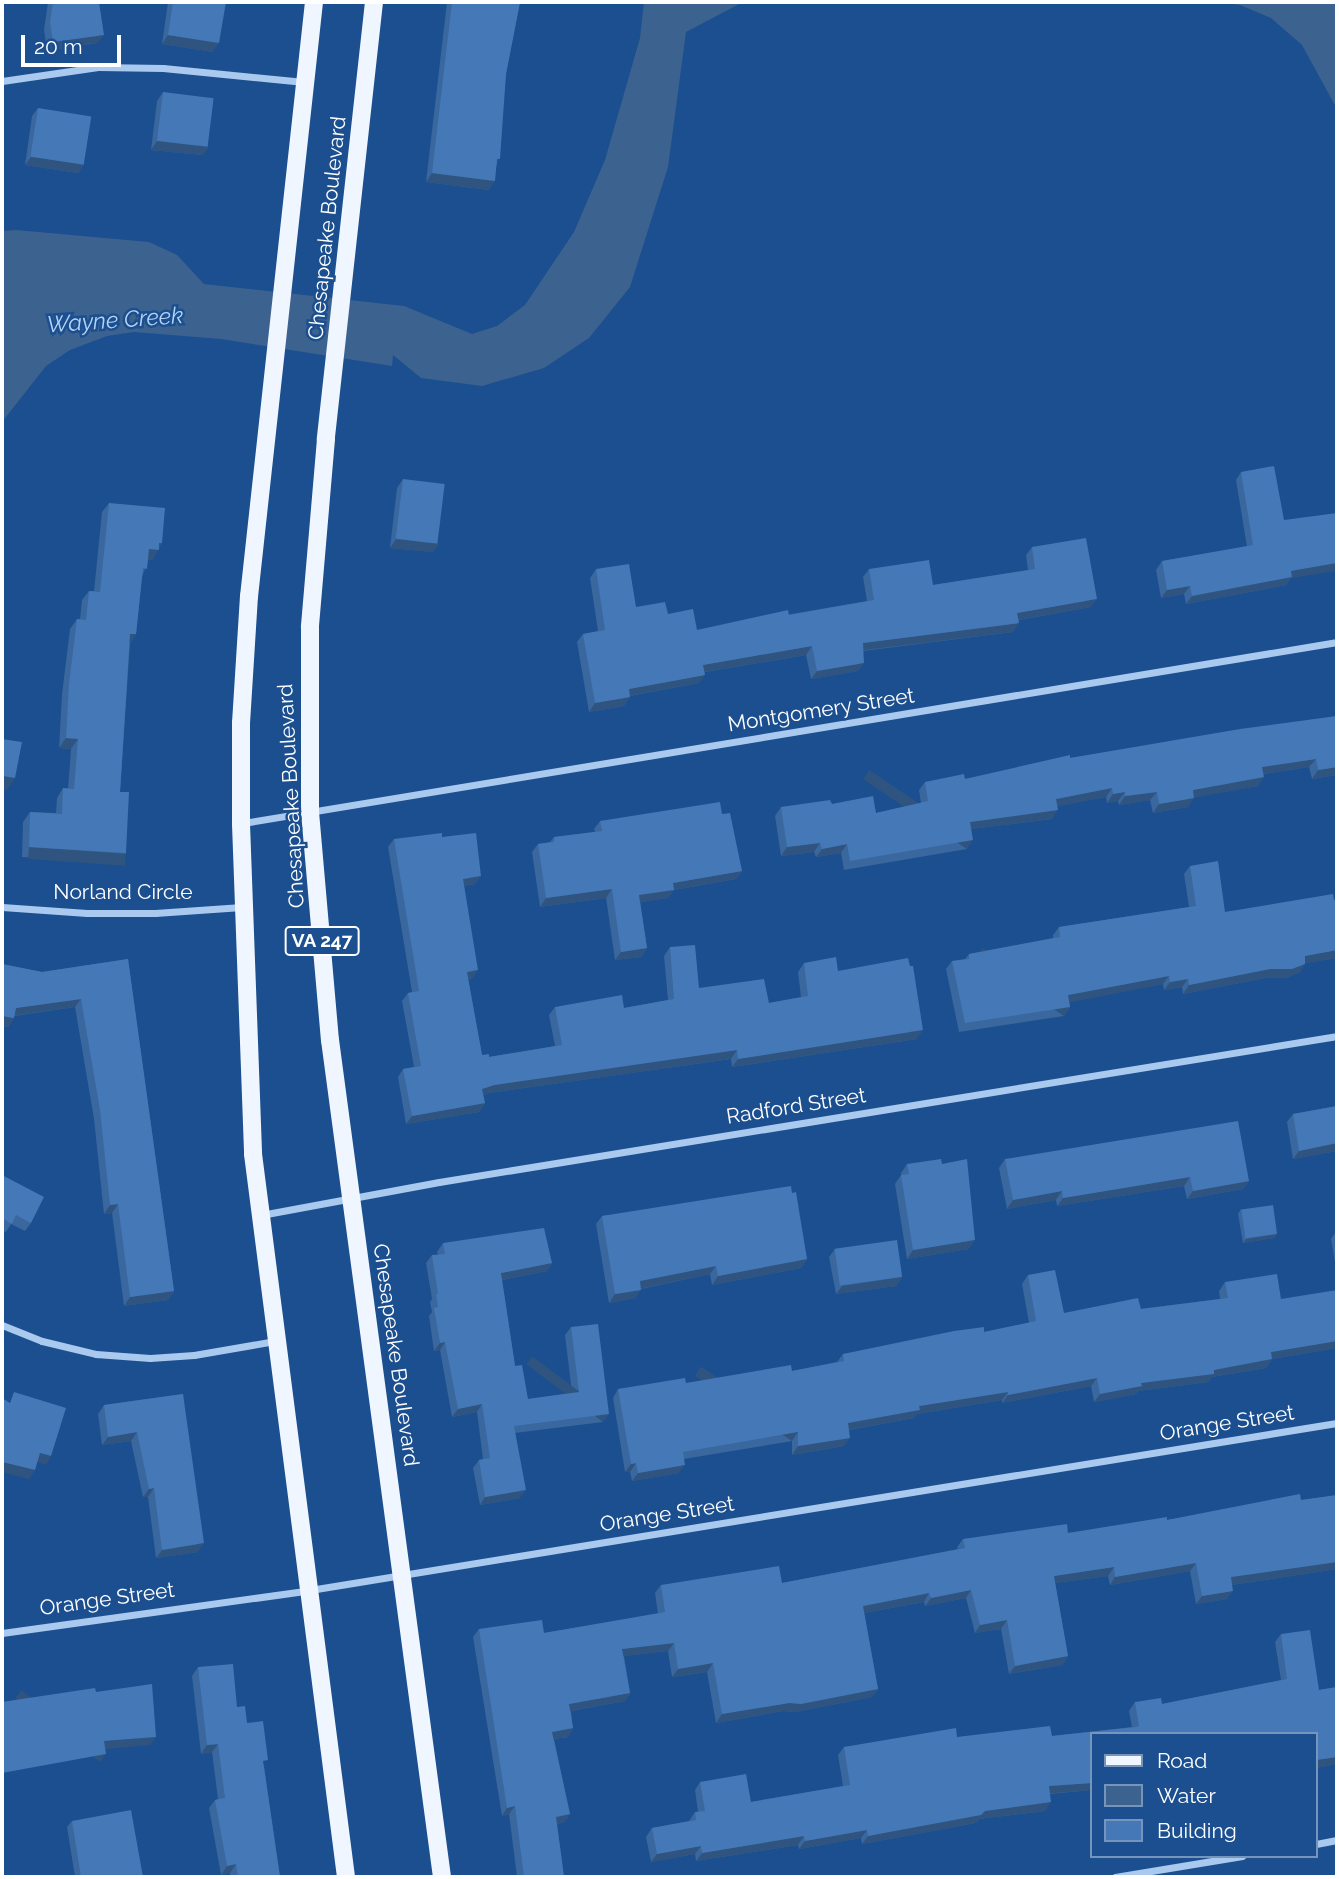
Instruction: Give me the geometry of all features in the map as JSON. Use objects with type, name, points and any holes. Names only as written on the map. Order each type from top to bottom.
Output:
[{"type":"main road","name":"Chesapeake Boulevard","points":[[314,2],[249,596],[242,723],[241,824],[253,1154],[346,1877]]},
{"type":"main road","name":"Chesapeake Boulevard","points":[[374,2],[326,439],[310,627],[310,812],[330,1040],[442,1877]]},
{"type":"street","points":[[2,81],[98,67],[163,68],[304,82]]},
{"type":"street","name":"Montgomery Street","points":[[310,812],[1337,642]]},
{"type":"street","points":[[241,824],[310,812]]},
{"type":"street","name":"Norland Circle","points":[[2,907],[87,913],[155,913],[244,907]]},
{"type":"street","name":"Radford Street","points":[[260,1215],[1337,1036]]},
{"type":"street","points":[[2,1325],[42,1341],[82,1350],[150,1358],[194,1355],[275,1341]]},
{"type":"street","name":"Orange Street","points":[[2,1633],[310,1590],[1337,1423]]},
{"type":"street","points":[[1318,1844],[1337,1840]]},
{"type":"street","points":[[1115,1877],[1230,1858]]},
{"type":"water","name":"Wayne Creek","points":[[644,2],[743,2],[686,32],[668,167],[630,287],[589,338],[544,368],[482,386],[421,378],[393,355],[392,366],[221,339],[134,332],[107,336],[70,350],[46,366],[2,422],[2,231],[149,242],[177,255],[204,284],[404,306],[472,334],[497,326],[525,305],[574,232],[605,160],[640,38]]},
{"type":"water","points":[[1220,2],[1337,2],[1337,109],[1302,45],[1271,18],[1240,5]]},
{"type":"building","points":[[53,2],[99,2],[104,35],[53,42],[50,22]]},
{"type":"building","points":[[173,2],[226,2],[219,43],[168,35]]},
{"type":"building","points":[[452,2],[520,2],[506,74],[500,159],[497,159],[495,181],[432,173]]},
{"type":"building","points":[[163,92],[214,98],[208,147],[157,141]]},
{"type":"building","points":[[38,108],[91,116],[84,165],[30,156]]},
{"type":"building","points":[[1274,466],[1284,520],[1337,513],[1337,563],[1291,571],[1292,577],[1192,596],[1190,586],[1167,590],[1162,561],[1253,545],[1241,472]]},
{"type":"building","points":[[403,479],[445,484],[437,544],[396,539]]},
{"type":"building","points":[[109,503],[165,508],[162,543],[159,543],[159,550],[149,549],[147,569],[143,568],[136,634],[130,634],[120,792],[129,792],[126,853],[29,847],[30,812],[62,814],[63,788],[74,789],[78,739],[66,738],[69,684],[77,619],[86,620],[89,591],[100,592]]},
{"type":"building","points":[[1086,538],[1097,599],[1017,613],[1019,623],[863,643],[864,663],[817,671],[812,646],[703,665],[705,675],[629,689],[630,697],[595,703],[583,634],[605,630],[596,569],[629,564],[636,607],[665,602],[668,614],[693,609],[697,630],[788,610],[789,615],[874,600],[869,569],[929,560],[933,585],[1035,569],[1032,547]]},
{"type":"building","points":[[1337,716],[1337,767],[1318,770],[1316,759],[1262,767],[1264,777],[1193,790],[1194,798],[1159,804],[1157,792],[1125,796],[1125,792],[1113,794],[1112,788],[1056,799],[1058,810],[970,822],[973,840],[850,861],[847,844],[822,849],[820,843],[787,847],[781,807],[830,800],[832,804],[873,796],[876,813],[928,801],[925,782],[964,774],[965,779],[1070,755],[1070,758],[1240,729]]},
{"type":"building","points":[[2,739],[22,742],[15,778],[2,776]]},
{"type":"building","points":[[720,802],[722,814],[730,813],[742,871],[673,883],[674,890],[639,895],[647,948],[621,952],[612,889],[546,898],[538,844],[554,842],[554,837],[602,831],[600,821]]},
{"type":"building","points":[[442,833],[442,837],[476,833],[481,876],[463,879],[478,970],[467,972],[482,1055],[489,1054],[489,1057],[562,1045],[555,1007],[622,995],[624,1008],[674,999],[670,947],[695,945],[699,988],[764,979],[769,1003],[808,996],[804,963],[836,957],[838,971],[908,958],[910,966],[913,966],[923,1030],[738,1059],[737,1050],[494,1085],[482,1089],[485,1103],[412,1116],[403,1069],[421,1066],[408,993],[419,991],[394,839]]},
{"type":"building","points":[[1218,861],[1225,912],[1333,894],[1334,900],[1337,900],[1337,950],[1305,956],[1305,964],[1292,969],[1270,969],[1189,985],[1188,979],[1170,982],[1169,976],[1068,995],[1070,1007],[965,1023],[952,961],[969,959],[969,954],[1060,937],[1059,927],[1196,906],[1190,866]]},
{"type":"building","points":[[128,959],[174,1291],[130,1297],[118,1204],[110,1205],[100,1110],[81,999],[16,1008],[14,1018],[2,1016],[2,964],[42,972]]},
{"type":"building","points":[[1337,1106],[1337,1143],[1299,1151],[1293,1114]]},
{"type":"building","points":[[1238,1121],[1249,1181],[1193,1191],[1190,1177],[1063,1198],[1062,1191],[1013,1200],[1005,1159]]},
{"type":"building","points":[[941,1159],[942,1164],[967,1159],[975,1240],[913,1250],[901,1175],[909,1174],[907,1164]]},
{"type":"building","points":[[2,1175],[44,1197],[31,1223],[16,1215],[12,1224],[2,1218]]},
{"type":"building","points":[[791,1186],[792,1193],[796,1192],[807,1259],[718,1276],[716,1266],[640,1281],[641,1290],[615,1294],[602,1216]]},
{"type":"building","points":[[1273,1205],[1277,1234],[1245,1238],[1241,1209]]},
{"type":"building","points":[[544,1228],[552,1263],[501,1273],[515,1366],[522,1365],[528,1399],[579,1392],[571,1327],[598,1324],[609,1414],[514,1426],[526,1490],[485,1497],[479,1460],[490,1458],[482,1404],[458,1409],[445,1342],[440,1343],[434,1308],[438,1307],[438,1294],[432,1255],[445,1254],[443,1243]]},
{"type":"building","points":[[897,1240],[902,1277],[840,1285],[835,1249]]},
{"type":"building","points":[[1055,1270],[1064,1313],[1138,1298],[1141,1309],[1228,1298],[1225,1282],[1277,1274],[1281,1299],[1337,1290],[1337,1341],[1271,1352],[1272,1359],[1214,1370],[1214,1374],[1141,1383],[1142,1386],[1100,1394],[1097,1378],[1008,1395],[1008,1392],[919,1406],[920,1410],[848,1423],[850,1438],[798,1446],[798,1432],[683,1452],[685,1465],[638,1473],[636,1463],[631,1464],[618,1389],[685,1378],[686,1383],[791,1365],[792,1371],[844,1361],[843,1354],[954,1331],[984,1327],[984,1332],[1036,1321],[1028,1275]]},
{"type":"building","points":[[14,1392],[66,1408],[51,1456],[40,1453],[35,1470],[2,1462],[2,1398],[10,1403]]},
{"type":"building","points":[[183,1394],[204,1543],[162,1550],[154,1488],[149,1489],[137,1432],[108,1437],[104,1405]]},
{"type":"building","points":[[1300,1494],[1301,1500],[1337,1495],[1337,1562],[1231,1577],[1233,1591],[1202,1596],[1196,1563],[1115,1577],[1114,1567],[1054,1576],[1068,1656],[1015,1666],[1007,1620],[980,1625],[971,1590],[931,1598],[929,1593],[863,1606],[878,1689],[801,1704],[789,1703],[722,1714],[713,1663],[678,1669],[674,1643],[622,1649],[630,1693],[569,1704],[573,1728],[552,1732],[570,1814],[556,1817],[564,1877],[524,1877],[515,1806],[507,1808],[479,1629],[542,1620],[544,1633],[665,1612],[661,1585],[779,1566],[782,1583],[965,1548],[963,1539],[1067,1524],[1068,1533],[1167,1517],[1167,1520]]},
{"type":"building","points":[[1310,1630],[1319,1690],[1337,1687],[1337,1757],[1318,1760],[1318,1732],[1090,1732],[1090,1783],[1049,1786],[1051,1802],[985,1811],[981,1815],[868,1836],[867,1830],[805,1841],[804,1836],[702,1853],[701,1846],[657,1854],[652,1828],[696,1820],[695,1812],[705,1811],[700,1782],[746,1774],[751,1802],[850,1785],[844,1747],[956,1728],[957,1737],[1050,1726],[1052,1736],[1136,1727],[1139,1726],[1135,1702],[1161,1698],[1162,1704],[1287,1679],[1281,1634]]},
{"type":"building","points":[[233,1664],[237,1707],[245,1706],[247,1723],[263,1721],[268,1760],[263,1761],[280,1877],[238,1877],[236,1864],[227,1866],[215,1800],[225,1798],[218,1744],[207,1745],[198,1667]]},
{"type":"building","points":[[152,1684],[156,1737],[104,1741],[106,1754],[2,1773],[2,1702],[95,1688],[96,1692]]},
{"type":"building","points":[[131,1810],[143,1877],[81,1877],[72,1821]]}]
